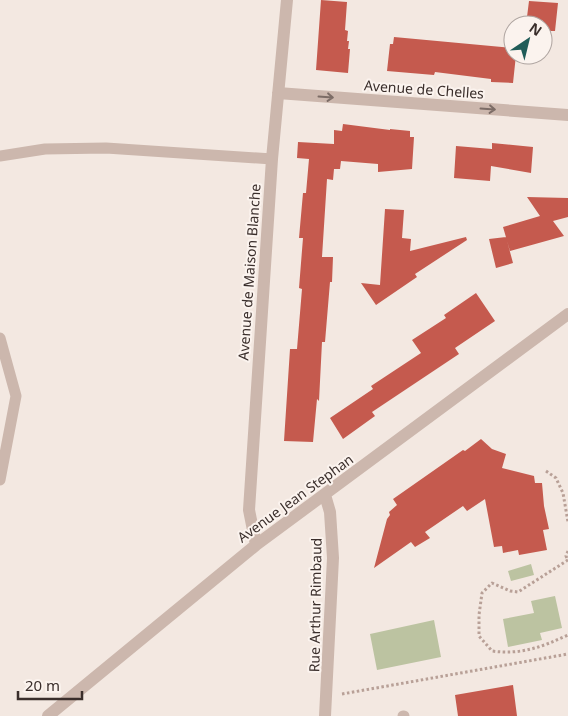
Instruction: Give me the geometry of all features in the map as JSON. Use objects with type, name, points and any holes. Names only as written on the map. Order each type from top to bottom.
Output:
[{"type":"street","name":"Avenue de Maison Blanche","points":[[256,545],[249,510],[272,159],[287,0]]},
{"type":"street","name":"Avenue de Chelles","points":[[278,93],[568,115]]},
{"type":"street","name":"Avenue Jean Stephan","points":[[48,716],[256,545],[568,316]]},
{"type":"street","name":"Rue Arthur Rimbaud","points":[[325,495],[330,512],[333,558],[326,716]]},
{"type":"lane","points":[[0,156],[45,149],[106,148],[272,159]]},
{"type":"lane","points":[[0,338],[5,374],[16,396],[0,480]]},
{"type":"path","points":[[546,470],[556,478],[563,493],[568,522]]},
{"type":"path","points":[[568,551],[566,556],[568,561],[518,592],[510,591],[492,583],[482,592],[479,636],[492,651],[515,653],[547,645],[568,635]]},
{"type":"path","points":[[327,696],[568,654]]},
{"type":"green space","points":[[531,564],[534,575],[511,581],[508,571]]},
{"type":"green space","points":[[555,596],[562,628],[540,633],[542,640],[508,647],[503,619],[534,613],[531,601]]},
{"type":"green space","points":[[434,620],[441,657],[377,670],[370,634]]},
{"type":"building","points":[[321,0],[347,2],[345,30],[348,31],[347,41],[349,41],[348,49],[350,49],[348,73],[316,70]]},
{"type":"building","points":[[529,1],[558,3],[555,31],[553,31],[553,15],[527,15]]},
{"type":"building","points":[[394,37],[503,47],[503,65],[515,65],[513,83],[491,82],[491,79],[435,72],[434,75],[387,71],[390,44],[393,44]]},
{"type":"building","points":[[343,124],[410,131],[410,137],[414,137],[412,169],[378,172],[378,164],[341,161],[340,169],[334,169],[333,180],[327,179],[322,257],[333,257],[332,282],[330,282],[325,342],[322,342],[319,401],[317,399],[313,442],[284,441],[290,349],[297,349],[302,289],[299,288],[303,238],[299,238],[303,193],[306,193],[309,159],[297,158],[298,142],[334,144],[334,130],[342,131]]},
{"type":"building","points":[[492,143],[533,147],[531,173],[491,166],[490,181],[454,178],[456,146],[492,149]]},
{"type":"building","points":[[527,197],[568,198],[568,217],[553,221],[564,236],[510,251],[503,227],[540,216]]},
{"type":"building","points":[[385,209],[404,210],[402,238],[411,239],[410,251],[466,237],[467,240],[415,274],[417,277],[376,305],[361,283],[380,285]]},
{"type":"building","points":[[506,237],[513,263],[496,268],[489,239]]},
{"type":"building","points":[[476,293],[495,321],[455,348],[459,354],[372,412],[375,416],[343,439],[330,418],[373,389],[371,386],[421,353],[412,340],[446,318],[444,315]]},
{"type":"building","points":[[481,439],[492,449],[506,454],[502,468],[534,476],[535,483],[542,483],[549,529],[543,530],[547,550],[519,555],[518,550],[503,553],[502,546],[494,547],[485,499],[467,511],[463,506],[425,532],[430,538],[415,547],[411,542],[374,568],[387,519],[390,515],[389,512],[397,505],[393,499]]},
{"type":"building","points":[[513,685],[517,716],[458,716],[455,695]]}]
